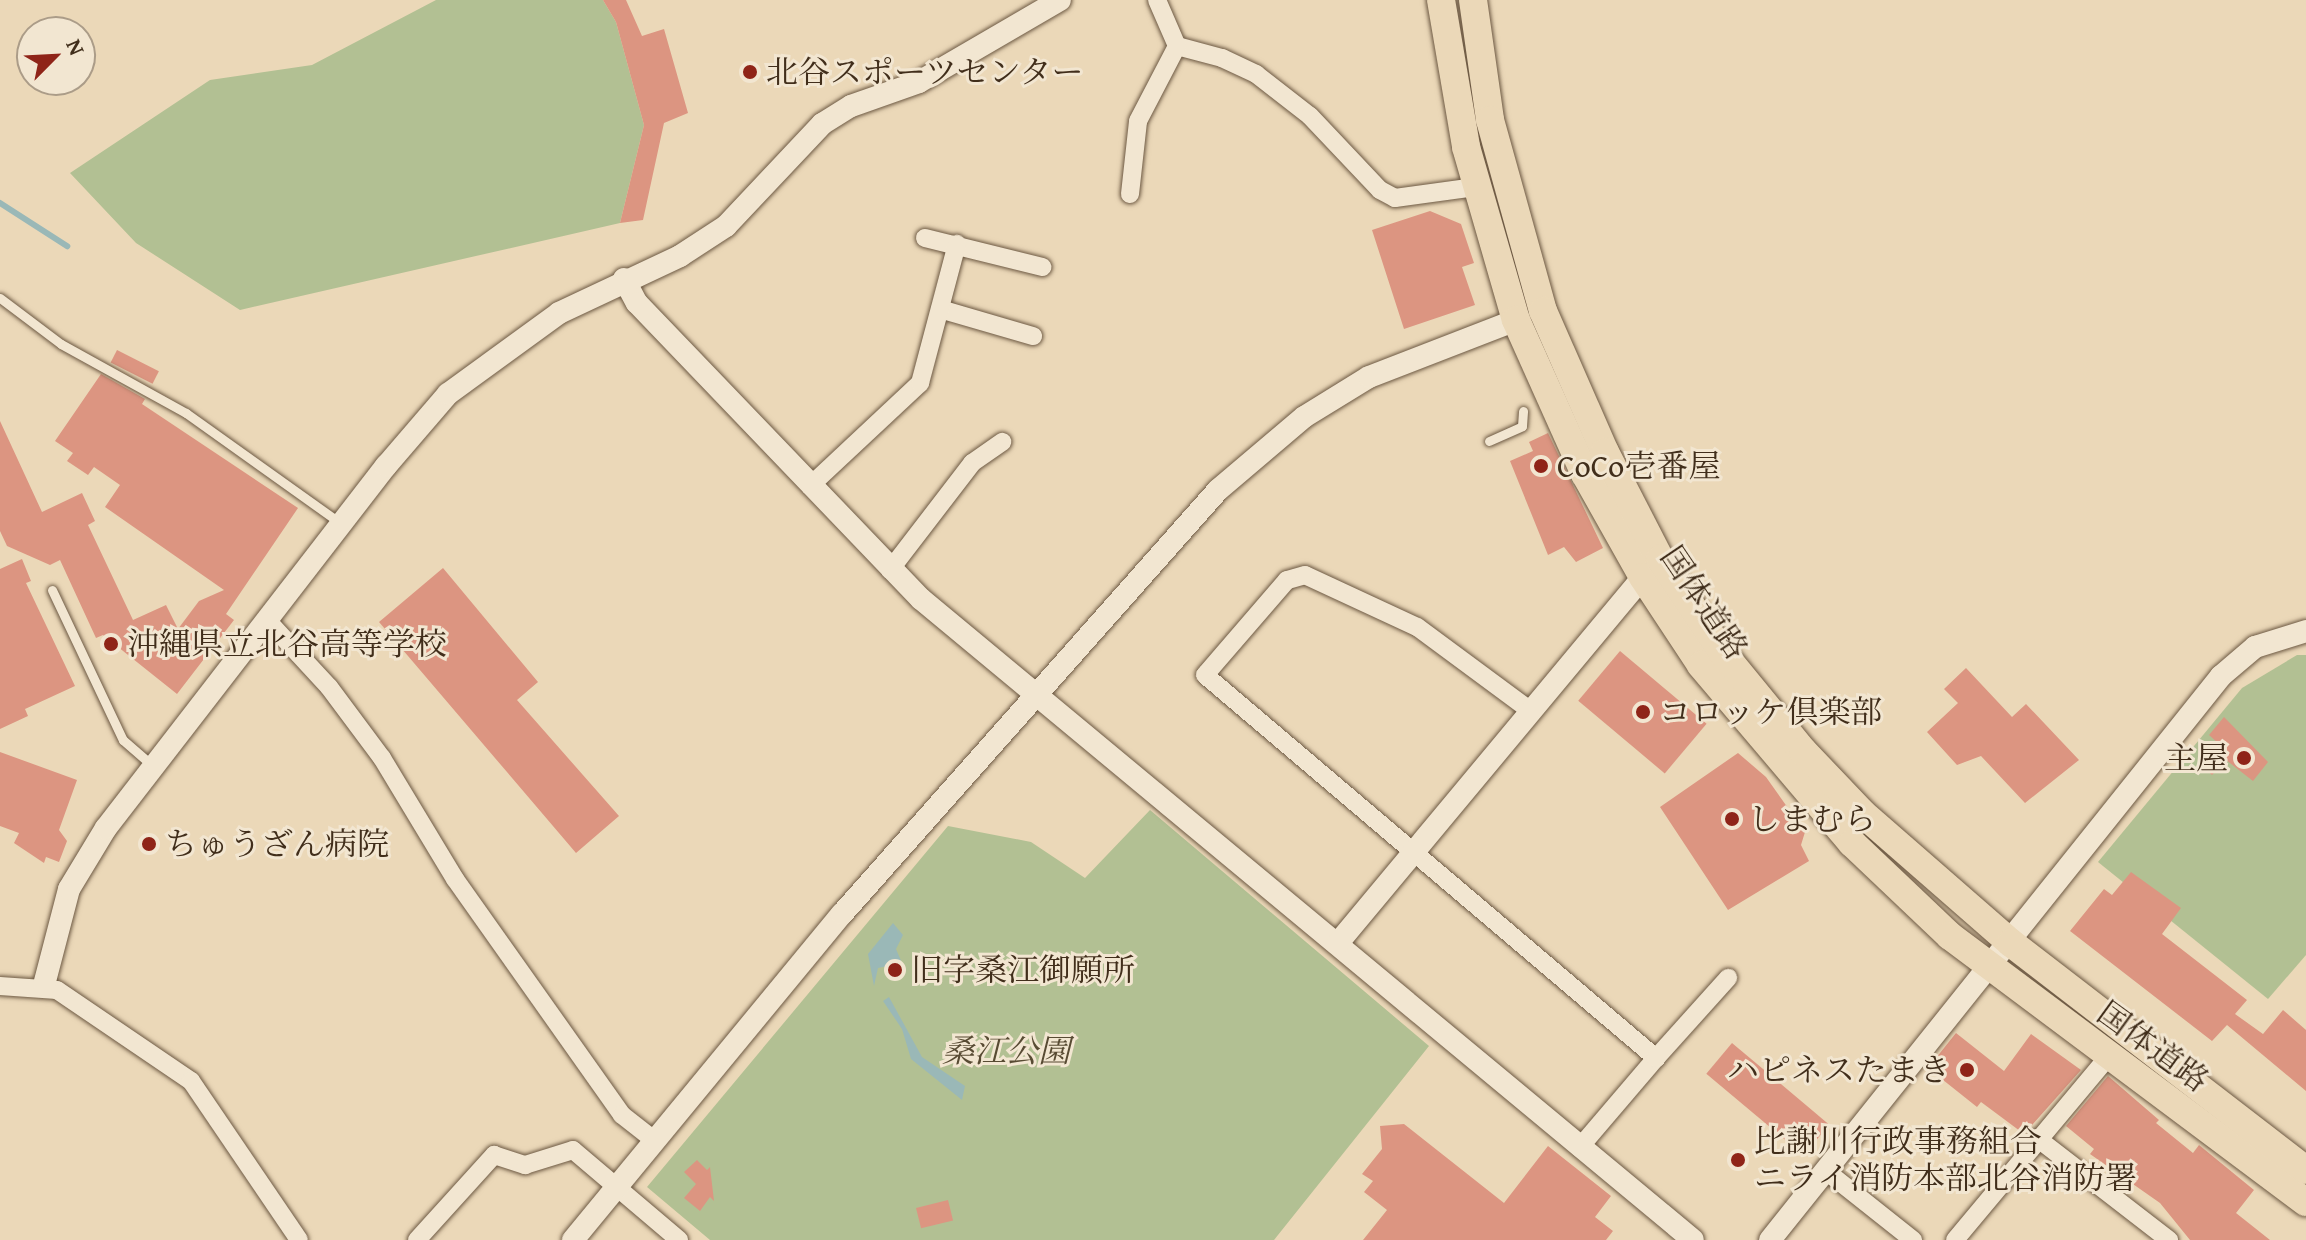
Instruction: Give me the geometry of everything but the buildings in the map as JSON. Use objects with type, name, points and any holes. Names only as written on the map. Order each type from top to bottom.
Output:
[{"type":"main road","name":"国体道路","points":[[1441,0],[1475,187],[1516,320],[1585,474],[1643,577],[1701,665],[1781,764],[1852,843],[1990,970],[2306,1202]]},
{"type":"main road","name":"国体道路","points":[[1473,0],[1490,120],[1543,311],[1605,452],[1660,559],[1722,652],[1803,751],[1862,813],[2011,943],[2306,1170]]},
{"type":"street","points":[[44,985],[61,912],[81,865],[153,766],[419,425],[463,381],[531,330],[624,279],[680,256],[726,226],[802,141],[832,118],[919,82],[1060,0]]},
{"type":"street","points":[[1157,0],[1177,46]]},
{"type":"street","points":[[1177,46],[1222,58],[1256,74],[1310,116],[1380,190],[1395,198],[1475,187]]},
{"type":"street","points":[[1130,194],[1138,121],[1177,46]]},
{"type":"street","points":[[925,238],[1042,267]]},
{"type":"street","points":[[810,486],[920,383],[957,244]]},
{"type":"street","points":[[624,279],[637,303],[890,570],[1693,1240]]},
{"type":"street","points":[[940,309],[1033,336]]},
{"type":"street","points":[[573,1240],[653,1139],[1035,691],[1218,490],[1304,417],[1388,367],[1516,320]]},
{"type":"street","points":[[890,570],[972,463],[1002,442]]},
{"type":"street","points":[[1528,709],[1417,627],[1305,575],[1287,580],[1205,675],[1656,1058]]},
{"type":"street","points":[[1338,943],[1528,709],[1643,577]]},
{"type":"street","points":[[267,620],[329,687],[382,758],[455,879],[622,1115],[653,1139]]},
{"type":"street","points":[[1770,1240],[1990,970],[2221,676],[2255,647],[2306,631]]},
{"type":"street","points":[[1579,1148],[1728,978]]},
{"type":"street","points":[[0,986],[44,985],[191,1081],[299,1240]]},
{"type":"street","points":[[1955,1240],[2037,1138],[2109,1056]]},
{"type":"street","points":[[2037,1138],[2169,1240]]},
{"type":"street","points":[[417,1240],[494,1155],[525,1165],[573,1150],[679,1240]]},
{"type":"street","points":[[1826,1171],[1913,1240]]},
{"type":"lane","points":[[0,298],[61,344],[186,413],[341,524]]},
{"type":"lane","points":[[1489,441],[1522,426],[1523,411]]},
{"type":"lane","points":[[52,590],[123,740],[153,766]]},
{"type":"green space","points":[[436,0],[603,0],[616,22],[644,125],[620,223],[240,310],[136,243],[70,173],[210,80],[312,65]]},
{"type":"green space","points":[[2297,655],[2306,655],[2306,955],[2268,999],[2098,862],[2242,688]]},
{"type":"green space","name":"桑江公園","points":[[1150,810],[1429,1046],[1274,1240],[710,1240],[647,1187],[948,826],[1031,842],[1085,878]]},
{"type":"water","points":[[893,923],[903,935],[896,949],[902,963],[878,968],[874,986],[868,954]]},
{"type":"water","points":[[889,997],[922,1057],[965,1086],[962,1100],[911,1059],[902,1029],[883,1001]]},
{"type":"waterway","points":[[0,203],[67,246]]},
{"type":"place","name":"北谷スポーツセンター","points":[[750,72]]},
{"type":"place","name":"CoCo壱番屋","points":[[1541,466]]},
{"type":"place","name":"沖縄県立北谷高等学校","points":[[111,644]]},
{"type":"place","name":"コロッケ倶楽部","points":[[1643,712]]},
{"type":"place","name":"主屋","points":[[2244,758]]},
{"type":"place","name":"しまむら","points":[[1732,819]]},
{"type":"place","name":"ちゅうざん病院","points":[[149,844]]},
{"type":"place","name":"旧字桑江御願所","points":[[895,970]]},
{"type":"place","name":"ハピネスたまき","points":[[1967,1070]]},
{"type":"place","name":"比謝川行政事務組合 ニライ消防本部北谷消防署","points":[[1738,1160]]}]
